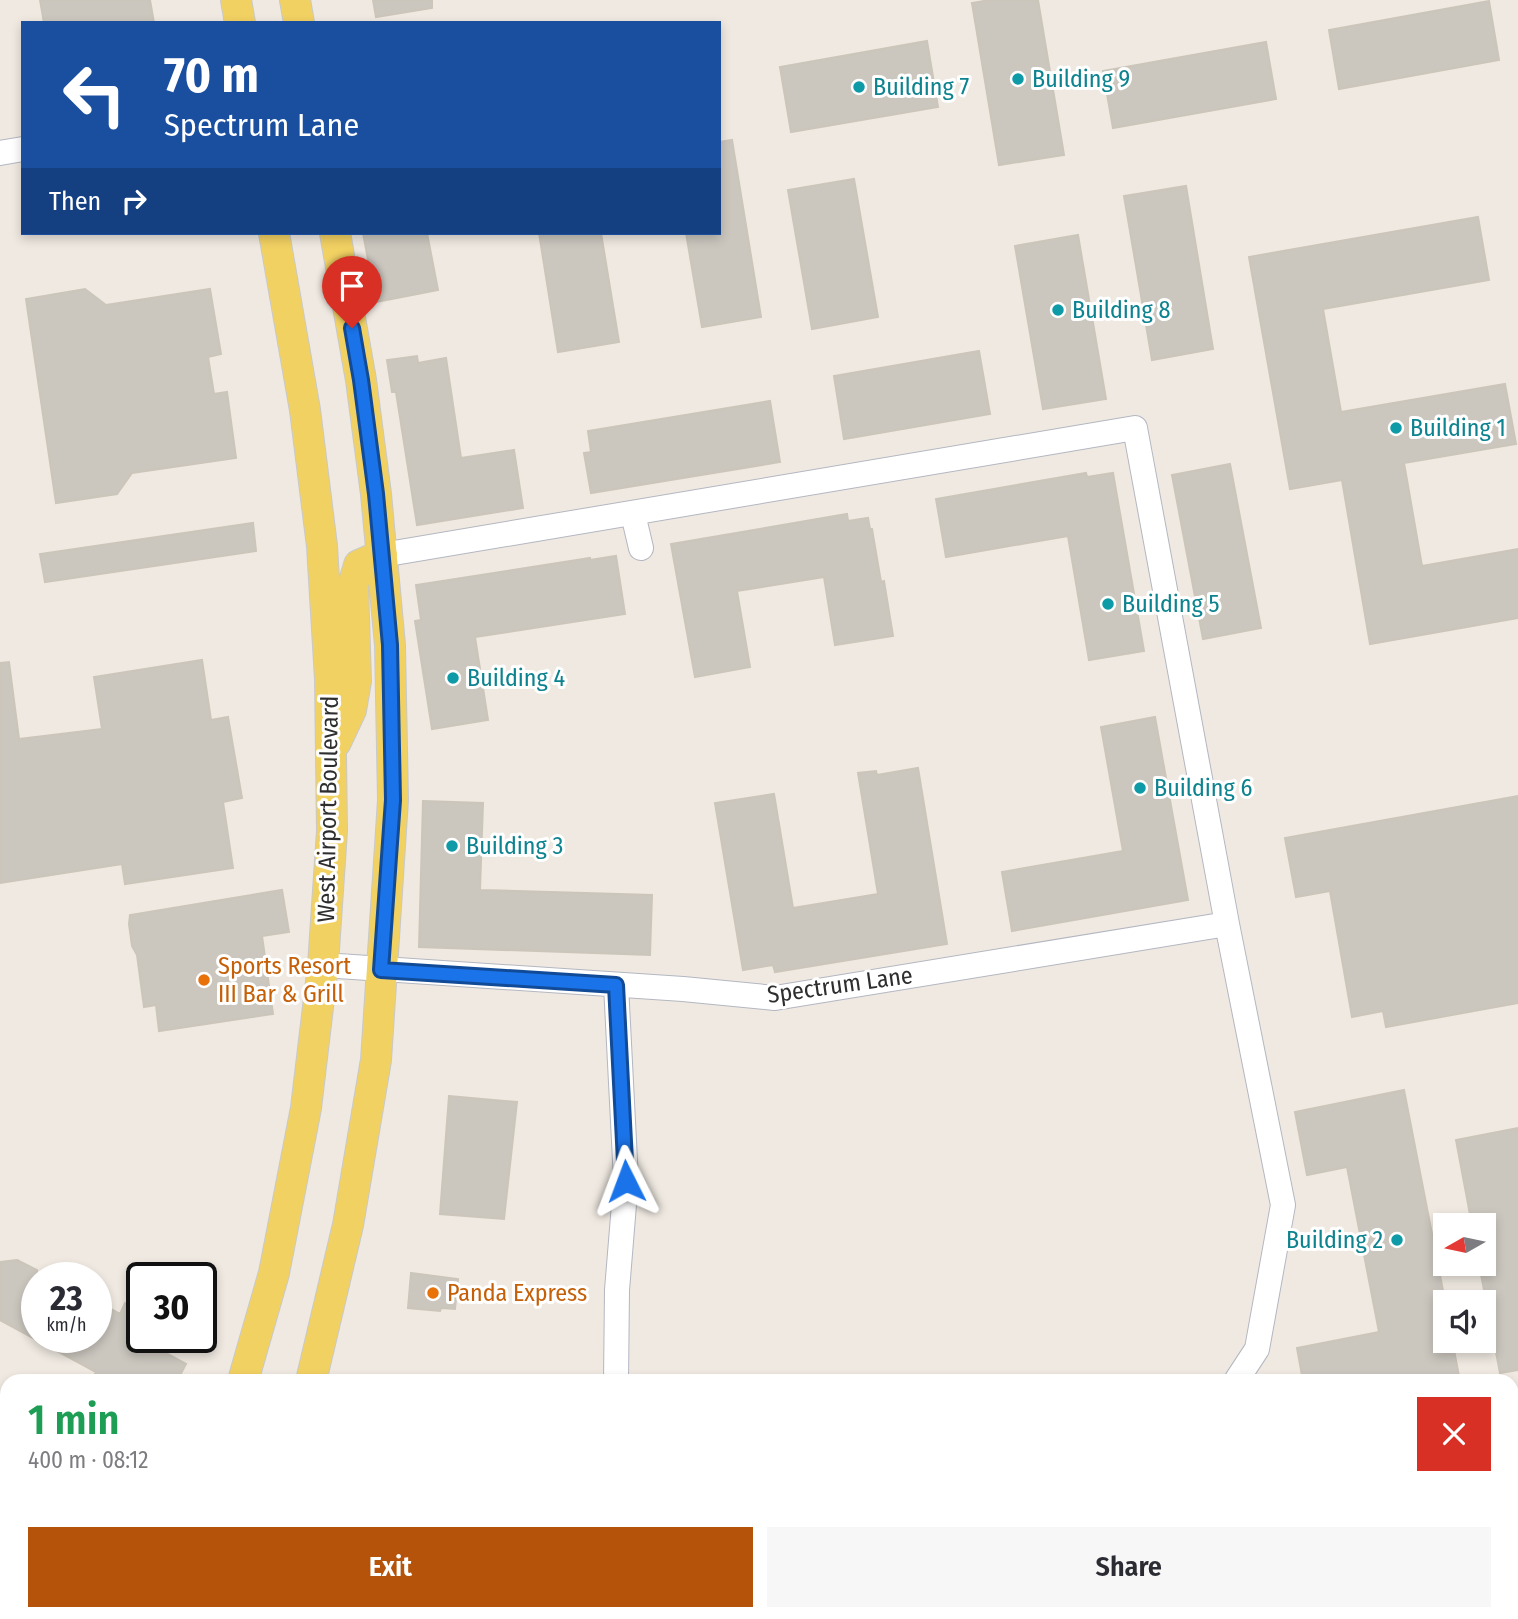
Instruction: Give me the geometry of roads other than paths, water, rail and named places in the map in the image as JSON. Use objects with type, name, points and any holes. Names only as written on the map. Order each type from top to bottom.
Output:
[{"type":"main road","points":[[236,0],[240,21]]},
{"type":"main road","points":[[295,0],[299,21]]},
{"type":"main road","name":"West Airport Boulevard","points":[[245,1374],[274,1273],[306,1108],[323,965],[332,831],[330,679],[322,546],[305,410],[274,235]]},
{"type":"main road","points":[[313,1374],[348,1225],[376,1060],[393,800],[390,645],[376,494],[361,380],[335,235]]},
{"type":"main road","points":[[331,753],[351,710],[356,681],[353,585],[359,565],[382,555]]},
{"type":"street","points":[[0,153],[21,149]]},
{"type":"street","points":[[382,555],[1135,428],[1227,924],[1283,1205],[1257,1349],[1241,1374]]},
{"type":"street","points":[[633,514],[641,548]]},
{"type":"street","name":"Spectrum Lane","points":[[323,965],[683,989],[775,998],[1227,924]]},
{"type":"street","points":[[616,985],[626,1181],[617,1290],[616,1374]]},
{"type":"place","name":"Building 9","points":[[1018,79]]},
{"type":"place","name":"Building 7","points":[[859,87]]},
{"type":"place","name":"Building 8","points":[[1058,310]]},
{"type":"place","name":"Building 1","points":[[1396,428]]},
{"type":"place","name":"Building 5","points":[[1108,604]]},
{"type":"place","name":"Building 4","points":[[453,678]]},
{"type":"place","name":"Building 6","points":[[1140,788]]},
{"type":"place","name":"Building 3","points":[[452,846]]},
{"type":"place","name":"Sports Resort III Bar & Grill","points":[[204,980]]},
{"type":"place","name":"Building 2","points":[[1397,1240]]},
{"type":"place","name":"Panda Express","points":[[433,1293]]}]
